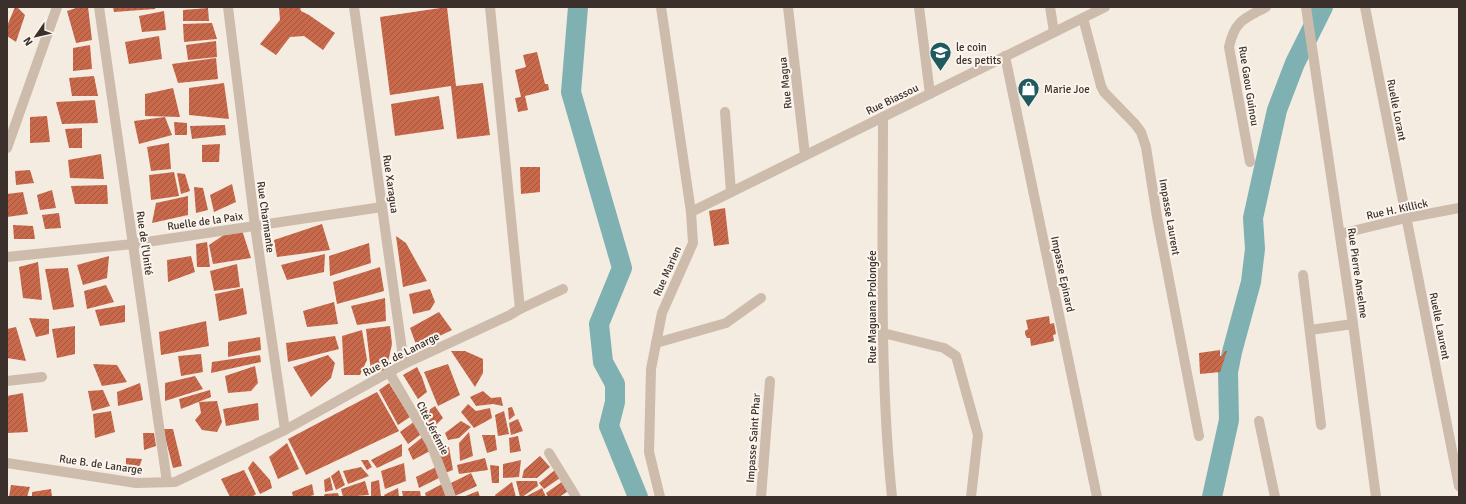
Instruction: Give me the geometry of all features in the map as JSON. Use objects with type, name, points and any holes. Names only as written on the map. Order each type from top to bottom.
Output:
[{"type":"street","points":[[7,148],[56,7]]},
{"type":"street","name":"Rue de l'Unité","points":[[99,7],[167,482]]},
{"type":"street","name":"Rue Charmante","points":[[228,7],[255,226],[285,430]]},
{"type":"street","name":"Rue Xaragua","points":[[354,7],[404,364]]},
{"type":"street","points":[[490,7],[520,308]]},
{"type":"street","name":"Rue Marien","points":[[660,497],[649,452],[650,369],[662,313],[693,244],[691,212],[661,7]]},
{"type":"street","name":"Rue Magua","points":[[788,7],[805,155]]},
{"type":"street","points":[[919,7],[930,94]]},
{"type":"street","points":[[1050,7],[1054,32]]},
{"type":"street","name":"Rue Biassou","points":[[691,212],[1105,7]]},
{"type":"street","name":"Rue Gaou Guinou","points":[[1250,162],[1229,47],[1233,32],[1238,24],[1266,7]]},
{"type":"street","name":"Rue Pierre Anselme","points":[[1306,7],[1353,324],[1376,497]]},
{"type":"street","name":"Ruelle Lorant","points":[[1365,7],[1406,218]]},
{"type":"street","name":"Impasse Laurent","points":[[1083,18],[1100,86],[1135,124],[1141,132],[1146,147],[1157,217],[1199,436]]},
{"type":"street","name":"Impasse Epinard","points":[[1005,56],[1097,497]]},
{"type":"street","points":[[725,112],[730,192]]},
{"type":"street","name":"Rue Maguana Prolongée","points":[[883,117],[883,333],[886,443],[892,497]]},
{"type":"street","name":"Ruelle de la Paix","points":[[7,257],[133,244],[382,207]]},
{"type":"street","name":"Rue H. Killick","points":[[1340,234],[1406,218],[1459,208]]},
{"type":"street","name":"Ruelle Laurent","points":[[1406,218],[1454,439],[1459,486]]},
{"type":"street","points":[[1303,276],[1322,425]]},
{"type":"street","name":"Rue B. de Lanarge","points":[[7,463],[136,483],[175,482],[285,430],[404,364],[563,289]]},
{"type":"street","points":[[656,344],[726,323],[760,298]]},
{"type":"street","points":[[1310,330],[1353,324]]},
{"type":"street","points":[[883,333],[944,348],[956,356],[978,435],[971,497]]},
{"type":"street","name":"Cité Jérémie","points":[[389,372],[431,444],[451,497]]},
{"type":"street","points":[[7,381],[42,376]]},
{"type":"street","name":"Impasse Saint Phar","points":[[761,497],[770,381]]},
{"type":"street","points":[[1259,421],[1275,497]]},
{"type":"street","points":[[549,453],[576,497]]},
{"type":"building","points":[[15,7],[17,7],[25,15],[16,42],[7,36],[7,26]]},
{"type":"building","points":[[79,7],[88,7],[92,40],[76,43],[67,11]]},
{"type":"building","points":[[113,7],[156,7],[155,9],[114,12]]},
{"type":"building","points":[[279,7],[300,7],[301,11],[335,33],[323,50],[304,36],[290,37],[276,55],[260,44],[280,20]]},
{"type":"building","points":[[447,7],[456,86],[483,83],[490,135],[457,139],[451,86],[390,95],[380,17]]},
{"type":"building","points":[[208,8],[209,21],[183,21],[183,10]]},
{"type":"building","points":[[164,11],[166,30],[142,32],[139,16]]},
{"type":"building","points":[[212,23],[217,39],[184,42],[183,24]]},
{"type":"building","points":[[159,36],[162,59],[129,64],[125,42]]},
{"type":"building","points":[[216,41],[217,57],[188,60],[186,45]]},
{"type":"building","points":[[90,45],[92,69],[73,71],[73,48]]},
{"type":"building","points":[[537,52],[545,84],[548,84],[549,90],[525,96],[528,110],[518,112],[515,98],[521,97],[515,70],[526,67],[523,55]]},
{"type":"building","points":[[216,58],[218,79],[178,83],[172,64]]},
{"type":"building","points":[[94,76],[98,96],[72,96],[69,78]]},
{"type":"building","points":[[224,83],[229,119],[189,115],[189,88]]},
{"type":"building","points":[[173,88],[180,117],[145,116],[145,94]]},
{"type":"building","points":[[439,96],[444,129],[395,136],[391,104]]},
{"type":"building","points":[[95,100],[98,123],[62,124],[56,102]]},
{"type":"building","points":[[47,116],[50,142],[30,143],[30,117]]},
{"type":"building","points":[[165,117],[172,135],[139,144],[134,121]]},
{"type":"building","points":[[174,122],[187,123],[187,135],[175,135]]},
{"type":"building","points":[[225,125],[226,135],[192,139],[190,126]]},
{"type":"building","points":[[82,128],[82,148],[69,148],[65,129]]},
{"type":"building","points":[[169,143],[171,169],[151,171],[147,147]]},
{"type":"building","points":[[220,144],[219,162],[202,162],[202,145]]},
{"type":"building","points":[[101,154],[104,179],[70,178],[68,160]]},
{"type":"building","points":[[520,167],[540,167],[540,192],[521,194]]},
{"type":"building","points":[[30,170],[34,183],[16,185],[15,171]]},
{"type":"building","points":[[174,172],[179,196],[151,200],[149,175]]},
{"type":"building","points":[[177,173],[185,174],[190,191],[181,194]]},
{"type":"building","points":[[232,184],[236,202],[214,212],[210,195]]},
{"type":"building","points":[[107,185],[108,204],[75,204],[71,186]]},
{"type":"building","points":[[194,187],[203,188],[208,210],[196,213]]},
{"type":"building","points":[[52,190],[56,208],[40,210],[37,195]]},
{"type":"building","points":[[23,192],[28,214],[7,217],[7,194]]},
{"type":"building","points":[[188,196],[188,215],[152,223],[156,203]]},
{"type":"building","points":[[725,208],[729,244],[714,246],[709,211]]},
{"type":"building","points":[[59,213],[61,228],[45,229],[42,215]]},
{"type":"building","points":[[240,224],[251,258],[213,264],[209,245]]},
{"type":"building","points":[[322,224],[330,250],[277,257],[274,240]]},
{"type":"building","points":[[13,225],[33,226],[35,239],[14,239]]},
{"type":"building","points":[[396,236],[406,243],[427,281],[403,287]]},
{"type":"building","points":[[207,242],[210,267],[197,267],[196,244]]},
{"type":"building","points":[[369,243],[371,263],[330,276],[329,256]]},
{"type":"building","points":[[325,254],[324,272],[287,280],[281,265]]},
{"type":"building","points":[[109,256],[107,278],[83,285],[77,265]]},
{"type":"building","points":[[191,256],[195,272],[168,282],[167,260]]},
{"type":"building","points":[[38,262],[42,300],[23,298],[19,267]]},
{"type":"building","points":[[237,264],[240,287],[214,291],[210,271]]},
{"type":"building","points":[[380,267],[384,291],[337,304],[333,282]]},
{"type":"building","points":[[68,268],[74,307],[53,310],[45,269]]},
{"type":"building","points":[[106,285],[114,302],[87,309],[84,291]]},
{"type":"building","points":[[243,288],[247,314],[219,321],[215,294]]},
{"type":"building","points":[[430,289],[435,302],[430,310],[413,314],[409,294]]},
{"type":"building","points":[[385,298],[386,321],[357,325],[351,306]]},
{"type":"building","points":[[334,302],[338,324],[307,327],[303,311]]},
{"type":"building","points":[[125,305],[125,322],[100,326],[95,310]]},
{"type":"building","points":[[439,312],[452,330],[417,347],[410,328]]},
{"type":"building","points":[[1049,316],[1050,324],[1054,323],[1056,334],[1053,335],[1054,341],[1031,346],[1030,338],[1027,338],[1025,334],[1025,331],[1028,329],[1026,320]]},
{"type":"building","points":[[29,318],[49,319],[49,334],[36,337]]},
{"type":"building","points":[[206,321],[209,346],[161,355],[159,332]]},
{"type":"building","points":[[75,326],[75,354],[57,358],[52,329]]},
{"type":"building","points":[[390,326],[392,344],[386,371],[371,371],[366,329]]},
{"type":"building","points":[[16,327],[26,361],[7,358],[7,329]]},
{"type":"building","points":[[362,330],[367,360],[360,375],[344,375],[342,336]]},
{"type":"building","points":[[335,336],[339,349],[288,362],[286,343]]},
{"type":"building","points":[[260,337],[261,350],[228,357],[228,342]]},
{"type":"building","points":[[1220,350],[1220,356],[1227,351],[1220,372],[1200,374],[1199,353]]},
{"type":"building","points":[[451,351],[465,351],[483,359],[483,373],[475,387]]},
{"type":"building","points":[[201,354],[203,372],[181,376],[178,356]]},
{"type":"building","points":[[260,355],[261,362],[211,373],[212,362]]},
{"type":"building","points":[[328,355],[335,363],[331,378],[311,397],[293,367]]},
{"type":"building","points":[[93,364],[117,365],[127,382],[102,386]]},
{"type":"building","points":[[448,364],[460,395],[438,406],[424,372]]},
{"type":"building","points":[[255,366],[258,383],[251,391],[228,393],[225,376]]},
{"type":"building","points":[[417,367],[427,392],[418,399],[403,375]]},
{"type":"building","points":[[195,376],[203,389],[165,401],[165,383]]},
{"type":"building","points":[[140,383],[143,400],[118,406],[117,392]]},
{"type":"building","points":[[389,383],[410,417],[398,425],[379,390]]},
{"type":"building","points":[[103,390],[110,406],[92,411],[88,391]]},
{"type":"building","points":[[210,390],[211,397],[181,409],[179,399]]},
{"type":"building","points":[[483,391],[491,398],[501,397],[503,406],[493,404],[476,406],[470,397]]},
{"type":"building","points":[[377,392],[399,431],[306,475],[288,439]]},
{"type":"building","points":[[23,393],[28,432],[7,433],[7,396]]},
{"type":"building","points":[[217,401],[222,422],[217,432],[202,430],[195,420],[201,413],[199,402]]},
{"type":"building","points":[[258,403],[259,420],[226,426],[223,409]]},
{"type":"building","points":[[468,404],[476,411],[490,408],[492,418],[474,428],[461,412]]},
{"type":"building","points":[[435,406],[443,418],[430,431],[422,415]]},
{"type":"building","points":[[512,407],[515,415],[509,420],[508,408]]},
{"type":"building","points":[[111,411],[115,432],[95,438],[93,414]]},
{"type":"building","points":[[504,411],[509,434],[498,436],[495,415]]},
{"type":"building","points":[[518,419],[523,431],[511,435],[509,423]]},
{"type":"building","points":[[415,421],[424,432],[408,444],[400,432]]},
{"type":"building","points":[[461,421],[471,427],[459,438],[448,440],[445,433]]},
{"type":"building","points":[[163,429],[173,429],[182,466],[173,468]]},
{"type":"building","points":[[469,432],[473,456],[460,461],[459,443]]},
{"type":"building","points":[[143,433],[154,433],[156,446],[144,450]]},
{"type":"building","points":[[425,435],[430,451],[413,460],[408,449]]},
{"type":"building","points":[[482,435],[495,435],[497,450],[487,453]]},
{"type":"building","points":[[518,436],[521,451],[510,453],[509,438]]},
{"type":"building","points":[[287,443],[299,469],[278,479],[269,457]]},
{"type":"building","points":[[402,444],[402,456],[377,468],[371,460]]},
{"type":"building","points":[[436,445],[449,447],[453,470],[445,473]]},
{"type":"building","points":[[540,456],[550,467],[537,478],[522,478],[524,470]]},
{"type":"building","points":[[126,458],[142,459],[137,474],[126,472]]},
{"type":"building","points":[[485,458],[488,470],[459,474],[457,465]]},
{"type":"building","points":[[361,460],[368,460],[372,467],[367,470]]},
{"type":"building","points":[[521,460],[519,477],[503,478],[503,464]]},
{"type":"building","points":[[253,461],[270,480],[272,488],[260,494],[248,468]]},
{"type":"building","points":[[404,463],[406,481],[385,489],[381,471]]},
{"type":"building","points":[[490,465],[499,466],[499,483],[492,483]]},
{"type":"building","points":[[361,467],[369,476],[348,484],[343,471]]},
{"type":"building","points":[[436,467],[441,477],[419,488],[416,477]]},
{"type":"building","points":[[556,469],[563,476],[544,489],[539,483]]},
{"type":"building","points":[[244,470],[256,494],[252,497],[230,497],[221,479]]},
{"type":"building","points":[[339,470],[345,485],[336,490],[331,476]]},
{"type":"building","points":[[471,473],[477,486],[455,496],[451,483]]},
{"type":"building","points":[[330,477],[333,490],[325,492],[324,480]]},
{"type":"building","points":[[566,479],[570,490],[559,497],[548,497],[546,493]]},
{"type":"building","points":[[379,480],[381,497],[371,497],[371,482]]},
{"type":"building","points":[[365,481],[369,495],[343,497],[341,489]]},
{"type":"building","points":[[516,481],[537,481],[538,486],[520,497]]},
{"type":"building","points":[[512,482],[516,497],[496,497],[495,495]]},
{"type":"building","points":[[444,483],[447,497],[426,497],[425,493]]},
{"type":"building","points":[[312,484],[314,495],[307,497],[293,497],[292,492]]},
{"type":"building","points":[[11,485],[30,487],[27,497],[9,497]]},
{"type":"building","points":[[398,488],[399,497],[385,497],[384,495]]},
{"type":"building","points":[[542,488],[546,497],[525,497]]},
{"type":"building","points":[[51,489],[52,497],[32,497],[32,492]]},
{"type":"building","points":[[402,491],[420,491],[421,497],[403,497]]},
{"type":"building","points":[[478,491],[480,497],[463,497]]},
{"type":"building","points":[[338,493],[339,497],[323,497],[325,494]]},
{"type":"waterway","points":[[578,7],[571,92],[622,268],[599,324],[603,362],[615,384],[615,402],[609,426],[638,497]]},
{"type":"waterway","points":[[1212,497],[1229,420],[1228,372],[1251,282],[1255,249],[1253,218],[1277,110],[1295,63],[1323,7]]},
{"type":"place","name":"le coin des petits","points":[[941,72]]},
{"type":"place","name":"Marie Joe","points":[[1028,108]]}]
